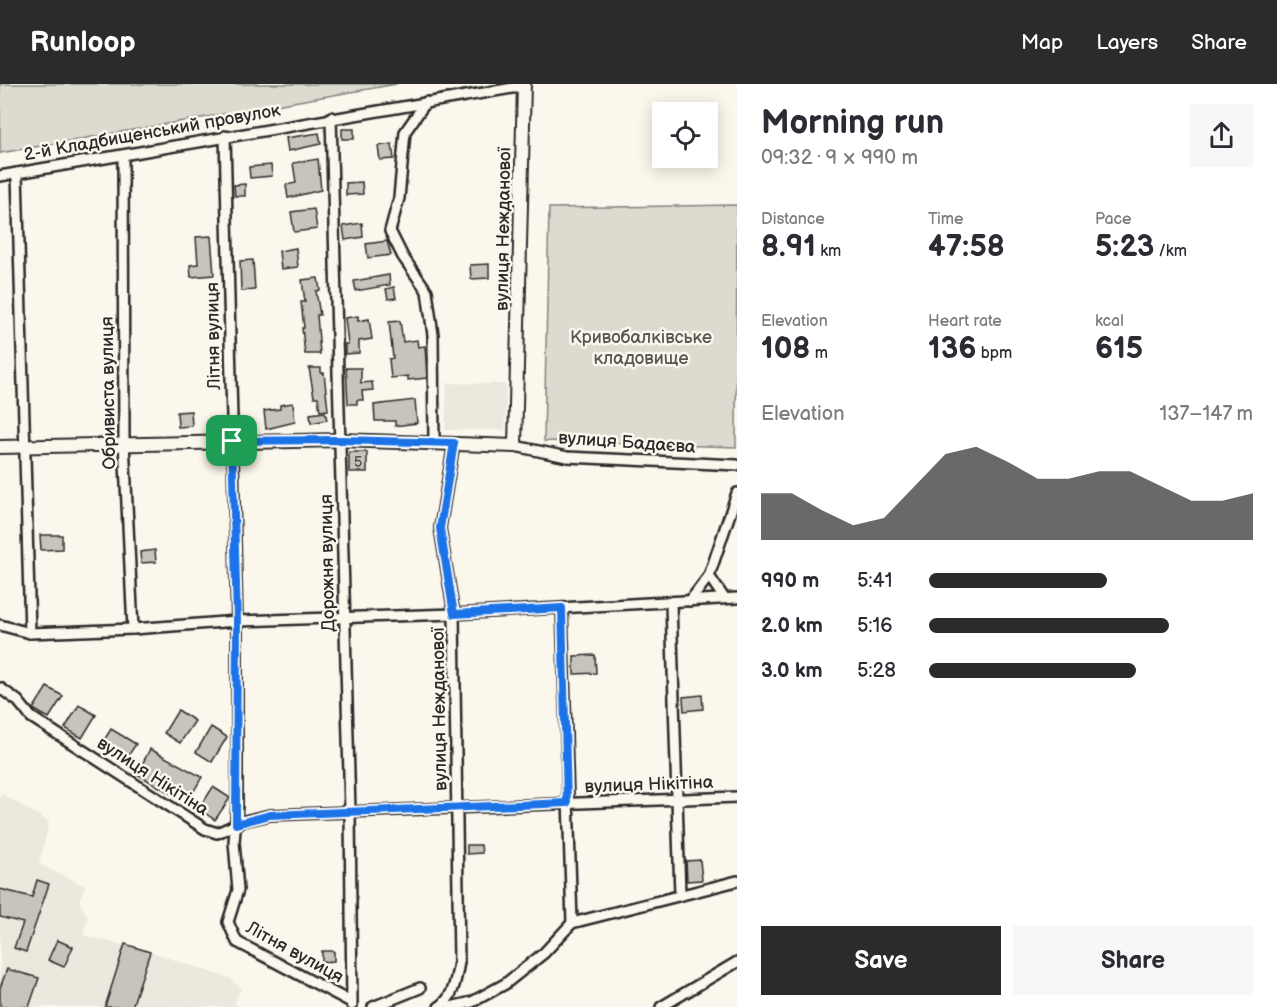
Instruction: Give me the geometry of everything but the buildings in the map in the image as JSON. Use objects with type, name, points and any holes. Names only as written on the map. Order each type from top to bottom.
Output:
[{"type":"street","name":"2-й Кладбищенський провулок","points":[[0,176],[524,85]]},
{"type":"street","name":"вулиця Нежданової","points":[[515,446],[524,85]]},
{"type":"street","points":[[426,102],[405,132],[398,202],[390,231],[403,256],[427,291],[433,335],[434,442]]},
{"type":"street","points":[[399,106],[413,121]]},
{"type":"street","name":"Дорожня вулиця","points":[[331,117],[350,811],[352,1004]]},
{"type":"street","name":"Літня вулиця","points":[[225,136],[237,621],[238,890],[228,922],[237,942],[352,1004]]},
{"type":"street","name":"Обривиста вулиця","points":[[123,155],[124,442],[133,629]]},
{"type":"street","points":[[17,173],[30,633]]},
{"type":"street","points":[[0,447],[124,442],[340,440],[515,446]]},
{"type":"street","name":"вулиця Нежданової","points":[[440,1007],[446,1003],[454,986],[459,962],[459,808],[454,614],[440,528],[454,443]]},
{"type":"street","name":"вулиця Бадаєва","points":[[515,446],[567,457],[737,465]]},
{"type":"street","points":[[690,601],[709,576],[737,493]]},
{"type":"street","points":[[709,576],[723,598]]},
{"type":"street","points":[[0,625],[30,633],[133,629],[237,621],[454,614],[737,598]]},
{"type":"street","points":[[671,603],[680,895]]},
{"type":"street","points":[[562,608],[572,923]]},
{"type":"street","name":"вулиця Нікітіна","points":[[0,688],[18,701],[31,717],[205,829],[217,833],[236,824],[270,815],[737,797]]},
{"type":"street","points":[[452,1007],[472,1002],[505,984],[544,953],[572,923],[737,881]]},
{"type":"street","points":[[661,1007],[737,962]]},
{"type":"street","points":[[373,1007],[420,988]]},
{"type":"shaded area","points":[[447,383],[506,384],[505,430],[445,430]]},
{"type":"shaded area","points":[[0,793],[49,822],[39,864],[85,886],[79,901],[88,917],[83,935],[154,953],[229,978],[241,988],[235,1003],[238,1007],[0,1007]]},
{"type":"green space","points":[[0,84],[397,84],[0,153]]},
{"type":"green space","name":"Кривобалківське кладовище","points":[[737,205],[736,447],[544,441],[549,208]]},
{"type":"route","points":[[340,440],[454,443],[440,528],[454,614],[562,608],[567,803],[270,815],[259,816],[236,824],[237,621],[232,441],[340,440]]}]
